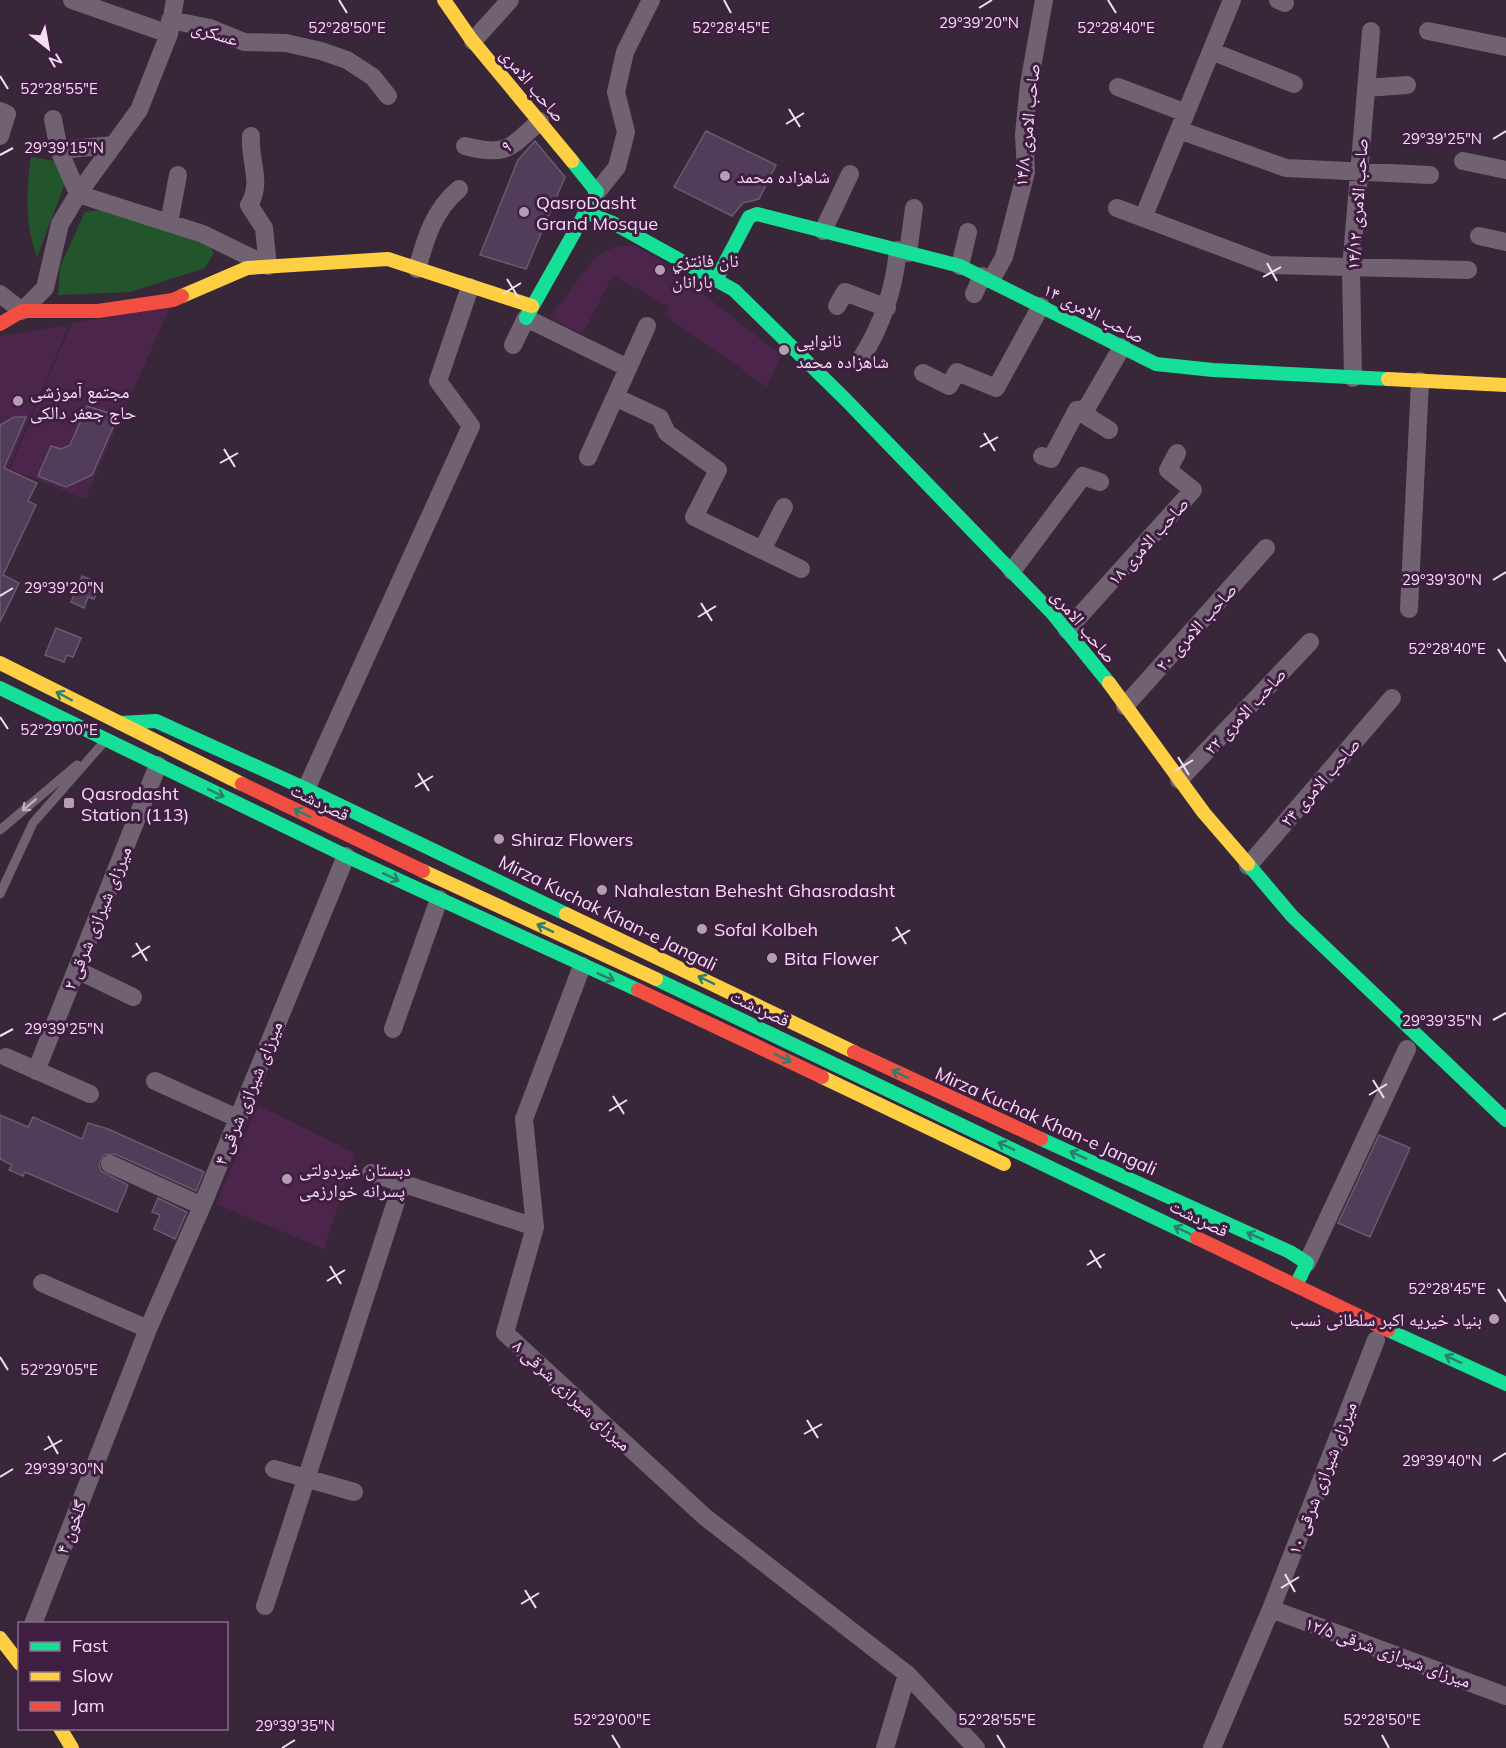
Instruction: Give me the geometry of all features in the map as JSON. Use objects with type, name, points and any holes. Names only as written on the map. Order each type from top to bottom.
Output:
[{"type":"main road","name":"صاحب الامری","points":[[444,0],[473,41],[597,192]]},
{"type":"main road","points":[[0,324],[22,311],[98,310],[173,300],[246,268],[388,259],[470,287],[529,312],[597,192]]},
{"type":"main road","name":"صاحب الامری","points":[[585,212],[614,223],[734,290],[845,399],[1067,630],[1179,780],[1248,866],[1292,916],[1506,1120]]},
{"type":"main road","name":"۱۴ صاحب الامری","points":[[716,280],[749,218],[757,214],[960,266],[1156,364],[1353,378],[1506,385]]},
{"type":"main road","name":"قصردشت","points":[[0,663],[116,723],[355,839],[751,1023],[1383,1328],[1506,1384]]},
{"type":"main road","name":"قصردشت","points":[[0,689],[346,856],[744,1039],[1020,1172]]},
{"type":"main road","name":"Mirza Kuchak Khan-e Jangali","points":[[116,723],[156,721],[306,789],[939,1092],[1290,1252],[1307,1263]]},
{"type":"main road","points":[[106,740],[116,723]]},
{"type":"main road","points":[[158,765],[167,748]]},
{"type":"main road","points":[[346,856],[355,839]]},
{"type":"main road","points":[[439,899],[448,883]]},
{"type":"main road","points":[[751,1023],[759,1006]]},
{"type":"main road","name":"قصردشت","points":[[1182,1247],[1371,1338]]},
{"type":"main road","points":[[1296,1285],[1307,1263]]},
{"type":"main road","points":[[0,1638],[18,1660]]},
{"type":"main road","points":[[61,1730],[72,1748]]},
{"type":"street","name":"عسکری","points":[[72,0],[170,27],[210,28],[244,42],[286,43],[321,51],[347,60],[373,77],[388,96]]},
{"type":"street","points":[[0,294],[22,311],[45,288],[60,224],[78,194],[139,110],[170,27],[175,0]]},
{"type":"street","points":[[473,41],[510,0]]},
{"type":"street","points":[[597,192],[617,167],[626,132],[616,92],[625,52],[651,0]]},
{"type":"street","name":"صاحب الامری ۱۴/۸","points":[[974,294],[985,278],[994,275],[1004,257],[1026,172],[1025,124],[1044,0]]},
{"type":"street","points":[[1143,218],[1232,0]]},
{"type":"street","name":"۱۴/۱۲ صاحب الامری","points":[[1353,378],[1352,269],[1371,31]]},
{"type":"street","points":[[1428,31],[1506,46]]},
{"type":"street","points":[[1211,51],[1294,84]]},
{"type":"street","points":[[1366,88],[1407,85]]},
{"type":"street","points":[[1118,87],[1186,113]]},
{"type":"street","points":[[0,111],[7,114],[0,136]]},
{"type":"street","points":[[53,119],[59,150],[78,194],[203,234],[268,266]]},
{"type":"street","name":"۹","points":[[465,146],[488,152],[511,148],[540,121]]},
{"type":"street","points":[[1179,130],[1286,168],[1430,175]]},
{"type":"street","points":[[251,136],[250,152],[257,184],[249,205],[264,228],[268,266]]},
{"type":"street","points":[[59,150],[114,145]]},
{"type":"street","points":[[1463,161],[1506,170]]},
{"type":"street","points":[[823,231],[850,174]]},
{"type":"street","points":[[169,223],[178,175]]},
{"type":"street","points":[[417,269],[434,216],[446,200],[459,189]]},
{"type":"street","points":[[862,357],[887,308],[914,208]]},
{"type":"street","points":[[1117,208],[1269,266],[1468,270]]},
{"type":"street","points":[[960,266],[968,232]]},
{"type":"street","points":[[1479,236],[1506,242]]},
{"type":"street","points":[[306,789],[471,426],[438,381],[470,287]]},
{"type":"street","points":[[837,306],[845,292],[887,308]]},
{"type":"street","points":[[923,373],[949,386],[957,372],[996,388],[1041,306]]},
{"type":"street","points":[[513,345],[529,312],[628,368]]},
{"type":"street","points":[[588,457],[647,326]]},
{"type":"street","points":[[1077,410],[1086,409],[1122,347]]},
{"type":"street","points":[[1409,609],[1420,381]]},
{"type":"street","points":[[615,397],[660,418],[667,433],[718,470],[694,517],[801,569]]},
{"type":"street","points":[[1077,410],[1109,430]]},
{"type":"street","points":[[1042,456],[1051,459],[1077,410]]},
{"type":"street","name":"۱۸ صاحب الامری","points":[[1067,630],[1193,490],[1168,470],[1178,453]]},
{"type":"street","points":[[1012,571],[1083,477],[1100,482]]},
{"type":"street","points":[[762,550],[784,507]]},
{"type":"street","name":"۲۰ صاحب الامری","points":[[1125,706],[1266,548]]},
{"type":"street","name":"۲۲ صاحب الامری","points":[[1179,780],[1310,642]]},
{"type":"street","name":"۲۴ صاحب الامری","points":[[1248,866],[1392,698]]},
{"type":"street","name":"۲ میرزای شیرازی شرقی","points":[[36,1071],[158,765]]},
{"type":"street","name":"۴ میرزای شیرازی شرقی","points":[[148,1329],[202,1206],[346,856]]},
{"type":"street","points":[[393,1029],[439,899]]},
{"type":"street","name":"۸ میرزای شیرازی شرقی","points":[[582,966],[524,1119],[535,1227],[505,1333],[705,1517],[908,1674]]},
{"type":"street","points":[[77,970],[133,997]]},
{"type":"street","points":[[1307,1263],[1407,1049]]},
{"type":"street","points":[[6,1057],[90,1094]]},
{"type":"street","points":[[155,1081],[237,1119]]},
{"type":"street","points":[[110,1164],[202,1206]]},
{"type":"street","points":[[371,1173],[535,1227]]},
{"type":"street","points":[[265,1606],[402,1184]]},
{"type":"street","points":[[42,1283],[148,1329]]},
{"type":"street","name":"۴ گلخون","points":[[33,1622],[148,1329]]},
{"type":"street","name":"۱۰ میرزای شیرازی شرقی","points":[[1212,1748],[1270,1609],[1371,1338]]},
{"type":"street","points":[[274,1469],[354,1491]]},
{"type":"street","name":"۱۲/۵ میرزای شیرازی شرقی","points":[[1270,1609],[1506,1696]]},
{"type":"street","points":[[885,1748],[908,1674]]},
{"type":"street","points":[[908,1674],[976,1748]]},
{"type":"lane","points":[[0,830],[106,740]]},
{"type":"lane","points":[[0,894],[33,823],[106,740]]},
{"type":"shaded area","points":[[618,246],[636,246],[660,260],[781,355],[767,387],[664,315],[669,307],[613,275],[582,335],[550,317],[592,261],[603,252]]},
{"type":"shaded area","points":[[170,307],[85,499],[10,469],[72,323]]},
{"type":"shaded area","name":"مجتمع آموزشی حاج جعفر دالکی","points":[[69,325],[8,469],[0,466],[0,336]]},
{"type":"shaded area","name":"دبستان غیردولتی پسرانه خوارزمی","points":[[258,1105],[355,1153],[324,1249],[216,1204]]},
{"type":"green space","points":[[31,157],[60,162],[68,175],[37,257],[30,233],[28,207]]},
{"type":"green space","points":[[106,209],[206,240],[214,253],[205,268],[130,292],[58,295],[60,267],[85,212]]},
{"type":"building","name":"شاهزاده محمد","points":[[706,131],[776,165],[759,199],[743,203],[732,216],[674,187]]},
{"type":"building","name":"QasroDasht Grand Mosque","points":[[535,141],[565,177],[526,269],[480,255],[518,160]]},
{"type":"building","points":[[87,406],[118,416],[92,475],[66,487],[38,476],[51,446],[61,449],[70,445]]},
{"type":"building","points":[[14,417],[26,417],[4,468],[37,483],[28,501],[36,505],[3,575],[19,583],[0,622],[0,425]]},
{"type":"building","points":[[82,576],[101,584],[94,599],[88,597],[84,608],[71,602]]},
{"type":"building","points":[[56,628],[81,638],[73,657],[67,655],[64,662],[45,655]]},
{"type":"building","points":[[0,1115],[28,1127],[33,1117],[82,1139],[88,1123],[108,1129],[204,1172],[196,1191],[115,1154],[104,1155],[99,1164],[101,1171],[128,1185],[117,1212],[25,1172],[23,1176],[9,1170],[12,1165],[0,1159]]},
{"type":"building","points":[[1379,1135],[1410,1148],[1370,1237],[1338,1223]]},
{"type":"building","points":[[158,1198],[187,1212],[175,1239],[154,1229],[160,1215],[152,1212]]},
{"type":"traffic: fast","points":[[526,318],[597,192],[572,161]]},
{"type":"traffic: fast","points":[[585,212],[613,223],[734,290],[845,399],[1053,614],[1109,683]]},
{"type":"traffic: fast","points":[[716,280],[749,217],[757,214],[960,266],[1156,364],[1213,370],[1388,379]]},
{"type":"traffic: fast","points":[[0,688],[346,856],[638,990]]},
{"type":"traffic: fast","points":[[120,723],[156,721],[306,789],[566,914]]},
{"type":"traffic: fast","points":[[1248,864],[1292,916],[1506,1120]]},
{"type":"traffic: fast","points":[[656,979],[1197,1238]]},
{"type":"traffic: fast","points":[[1041,1139],[1290,1252],[1307,1263],[1296,1285]]},
{"type":"traffic: fast","points":[[1388,1330],[1506,1384]]},
{"type":"traffic: slow","points":[[444,0],[471,39],[572,161]]},
{"type":"traffic: slow","points":[[182,296],[247,268],[388,259],[532,306]]},
{"type":"traffic: slow","points":[[1388,379],[1506,385]]},
{"type":"traffic: slow","points":[[0,663],[242,784]]},
{"type":"traffic: slow","points":[[1109,683],[1204,813],[1248,864]]},
{"type":"traffic: slow","points":[[423,871],[656,979]]},
{"type":"traffic: slow","points":[[566,914],[854,1052]]},
{"type":"traffic: slow","points":[[822,1077],[1004,1164]]},
{"type":"traffic: slow","points":[[0,1638],[18,1661]]},
{"type":"traffic: slow","points":[[61,1730],[72,1748]]},
{"type":"traffic: jam","points":[[0,324],[22,311],[98,311],[173,300],[182,296]]},
{"type":"traffic: jam","points":[[242,784],[423,871]]},
{"type":"traffic: jam","points":[[638,990],[822,1077]]},
{"type":"traffic: jam","points":[[854,1052],[1041,1139]]},
{"type":"traffic: jam","points":[[1197,1238],[1388,1330]]},
{"type":"place","name":"شاهزاده محمد","points":[[725,176]]},
{"type":"place","name":"QasroDasht Grand Mosque","points":[[524,212]]},
{"type":"place","name":"نان فانتزي بارانان","points":[[660,270]]},
{"type":"place","name":"نانوایی شاهزاده محمد","points":[[784,350]]},
{"type":"place","name":"مجتمع آموزشی حاج جعفر دالکی","points":[[18,401]]},
{"type":"place","name":"Qasrodasht Station (113)","points":[[69,803]]},
{"type":"place","name":"Shiraz Flowers","points":[[499,839]]},
{"type":"place","name":"Nahalestan Behesht Ghasrodasht","points":[[602,890]]},
{"type":"place","name":"Sofal Kolbeh","points":[[702,929]]},
{"type":"place","name":"Bita Flower","points":[[772,958]]},
{"type":"place","name":"دبستان غیردولتی پسرانه خوارزمی","points":[[287,1179]]},
{"type":"place","name":"بنیاد خیریه اکبر سلطانی نسب","points":[[1494,1319]]}]
